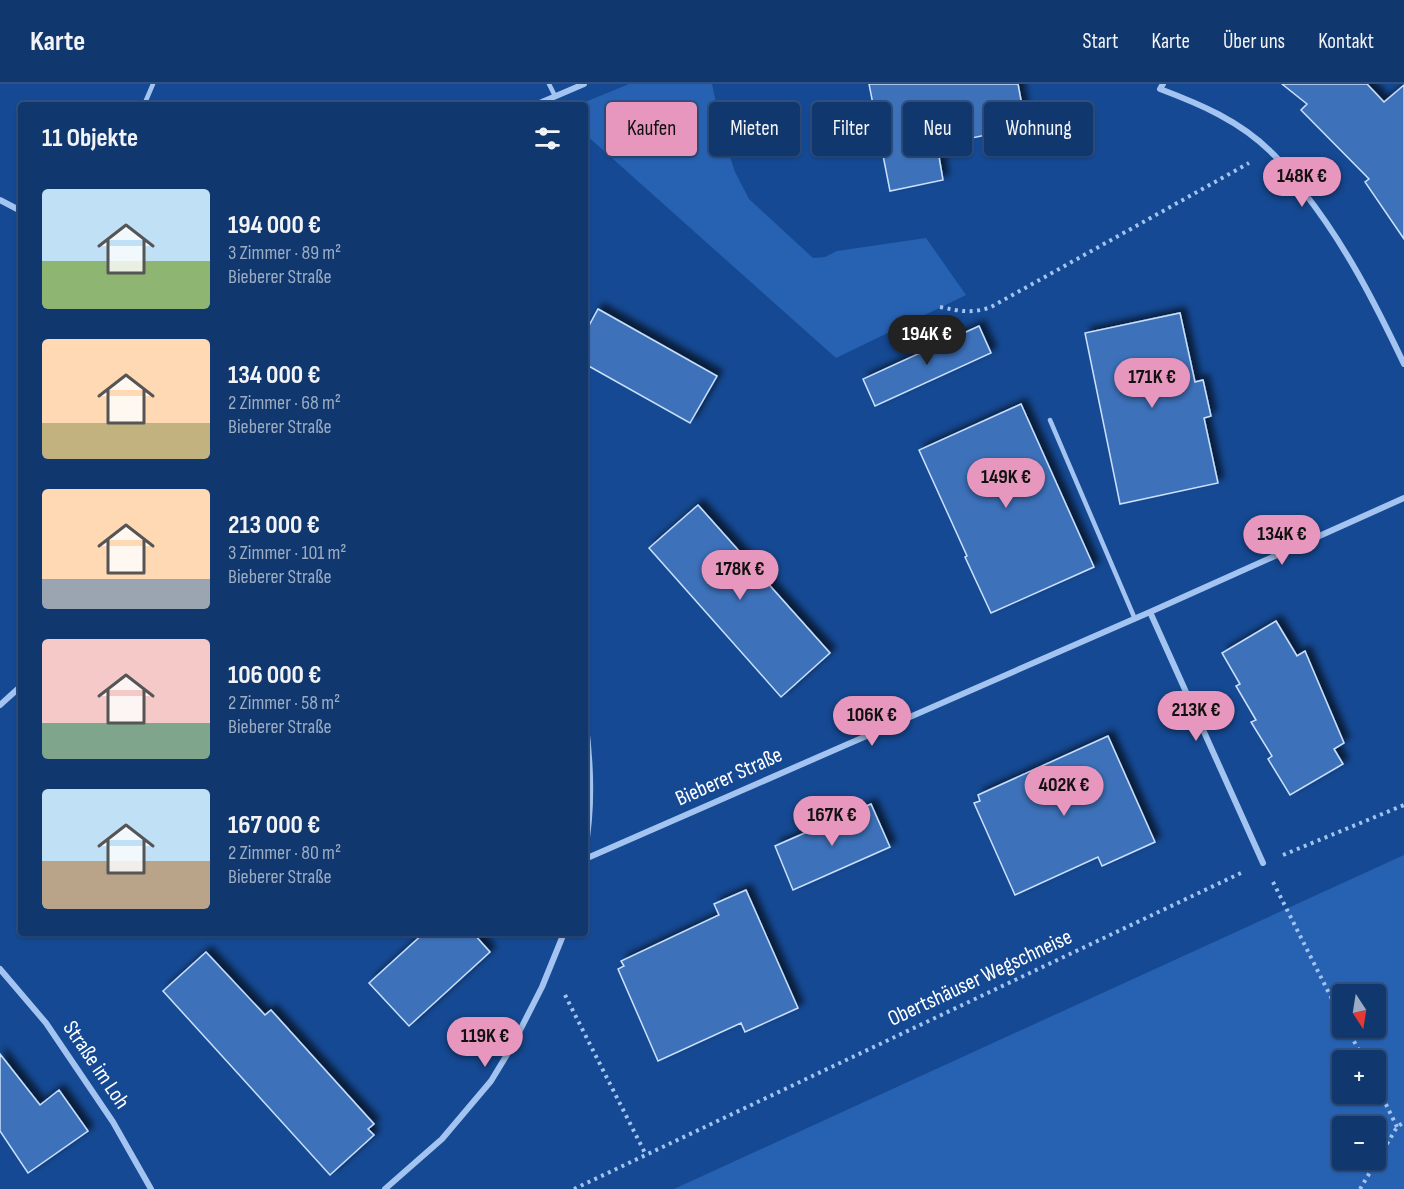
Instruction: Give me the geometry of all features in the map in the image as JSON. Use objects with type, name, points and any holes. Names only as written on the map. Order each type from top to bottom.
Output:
[{"type":"street","points":[[541,102],[584,84]]},
{"type":"street","points":[[1162,86],[1205,106],[1246,132],[1270,151],[1322,216],[1349,257],[1379,310],[1404,364]]},
{"type":"street","points":[[0,200],[18,209]]},
{"type":"street","name":"Bieberer Straße","points":[[588,859],[1135,619],[1404,498]]},
{"type":"street","points":[[1150,612],[1263,863]]},
{"type":"street","points":[[0,705],[18,689]]},
{"type":"street","points":[[588,758],[590,785],[588,835]]},
{"type":"street","points":[[385,1189],[442,1139],[491,1081],[511,1048],[563,936]]},
{"type":"street","name":"Straße im Loh","points":[[0,969],[46,1023],[113,1122],[151,1189]]},
{"type":"lane","points":[[145,102],[153,84]]},
{"type":"lane","points":[[549,84],[555,96]]},
{"type":"lane","points":[[1050,420],[1135,619]]},
{"type":"path","points":[[940,307],[963,312],[990,307],[1270,151]]},
{"type":"path","name":"Obertshäuser Wegschneise","points":[[574,1189],[1263,863],[1404,805]]},
{"type":"path","points":[[1263,863],[1332,999]]},
{"type":"path","points":[[550,967],[646,1155]]},
{"type":"path","points":[[1386,1104],[1397,1127]]},
{"type":"path","points":[[1360,1189],[1397,1127],[1404,1122]]},
{"type":"shaded area","points":[[629,84],[712,84],[716,102],[709,102],[709,156],[730,156],[749,199],[813,258],[825,257],[837,251],[926,238],[966,295],[836,358],[610,156],[697,156],[697,102],[606,102],[606,153],[588,137],[588,102],[585,102]]},
{"type":"shaded area","points":[[1404,855],[1404,1189],[674,1189]]},
{"type":"building","points":[[869,84],[1018,84],[1021,102],[984,102],[984,135],[972,138],[972,102],[903,102],[903,156],[939,156],[943,180],[890,191],[883,156],[891,156],[891,102],[873,102]]},
{"type":"building","points":[[1282,84],[1367,84],[1384,102],[1404,85],[1404,239],[1365,182],[1369,179],[1301,110],[1307,104]]},
{"type":"building","points":[[598,309],[717,376],[690,423],[588,366],[588,327]]},
{"type":"building","points":[[1180,313],[1195,382],[1203,380],[1211,416],[1204,418],[1218,483],[1120,504],[1085,333]]},
{"type":"building","points":[[979,326],[991,353],[875,406],[863,379]]},
{"type":"building","points":[[1021,404],[1094,567],[991,613],[919,450]]},
{"type":"building","points":[[698,505],[830,653],[781,697],[649,548]]},
{"type":"building","points":[[1276,621],[1297,656],[1305,651],[1344,743],[1334,749],[1343,764],[1290,795],[1268,759],[1272,756],[1251,722],[1256,720],[1236,686],[1240,684],[1222,653]]},
{"type":"building","points":[[1108,736],[1155,842],[1102,866],[1098,857],[1015,895],[974,803],[980,801],[978,795]]},
{"type":"building","points":[[871,804],[890,847],[793,890],[775,846]]},
{"type":"building","points":[[746,890],[798,1008],[745,1032],[741,1023],[658,1061],[618,969],[624,966],[621,961],[719,915],[714,904]]},
{"type":"building","points":[[421,936],[476,936],[490,952],[409,1026],[369,983]]},
{"type":"building","points":[[206,952],[265,1015],[271,1010],[374,1124],[368,1129],[374,1135],[330,1175],[163,991]]},
{"type":"building","points":[[0,1054],[40,1105],[59,1090],[88,1131],[28,1173],[0,1131]]}]
